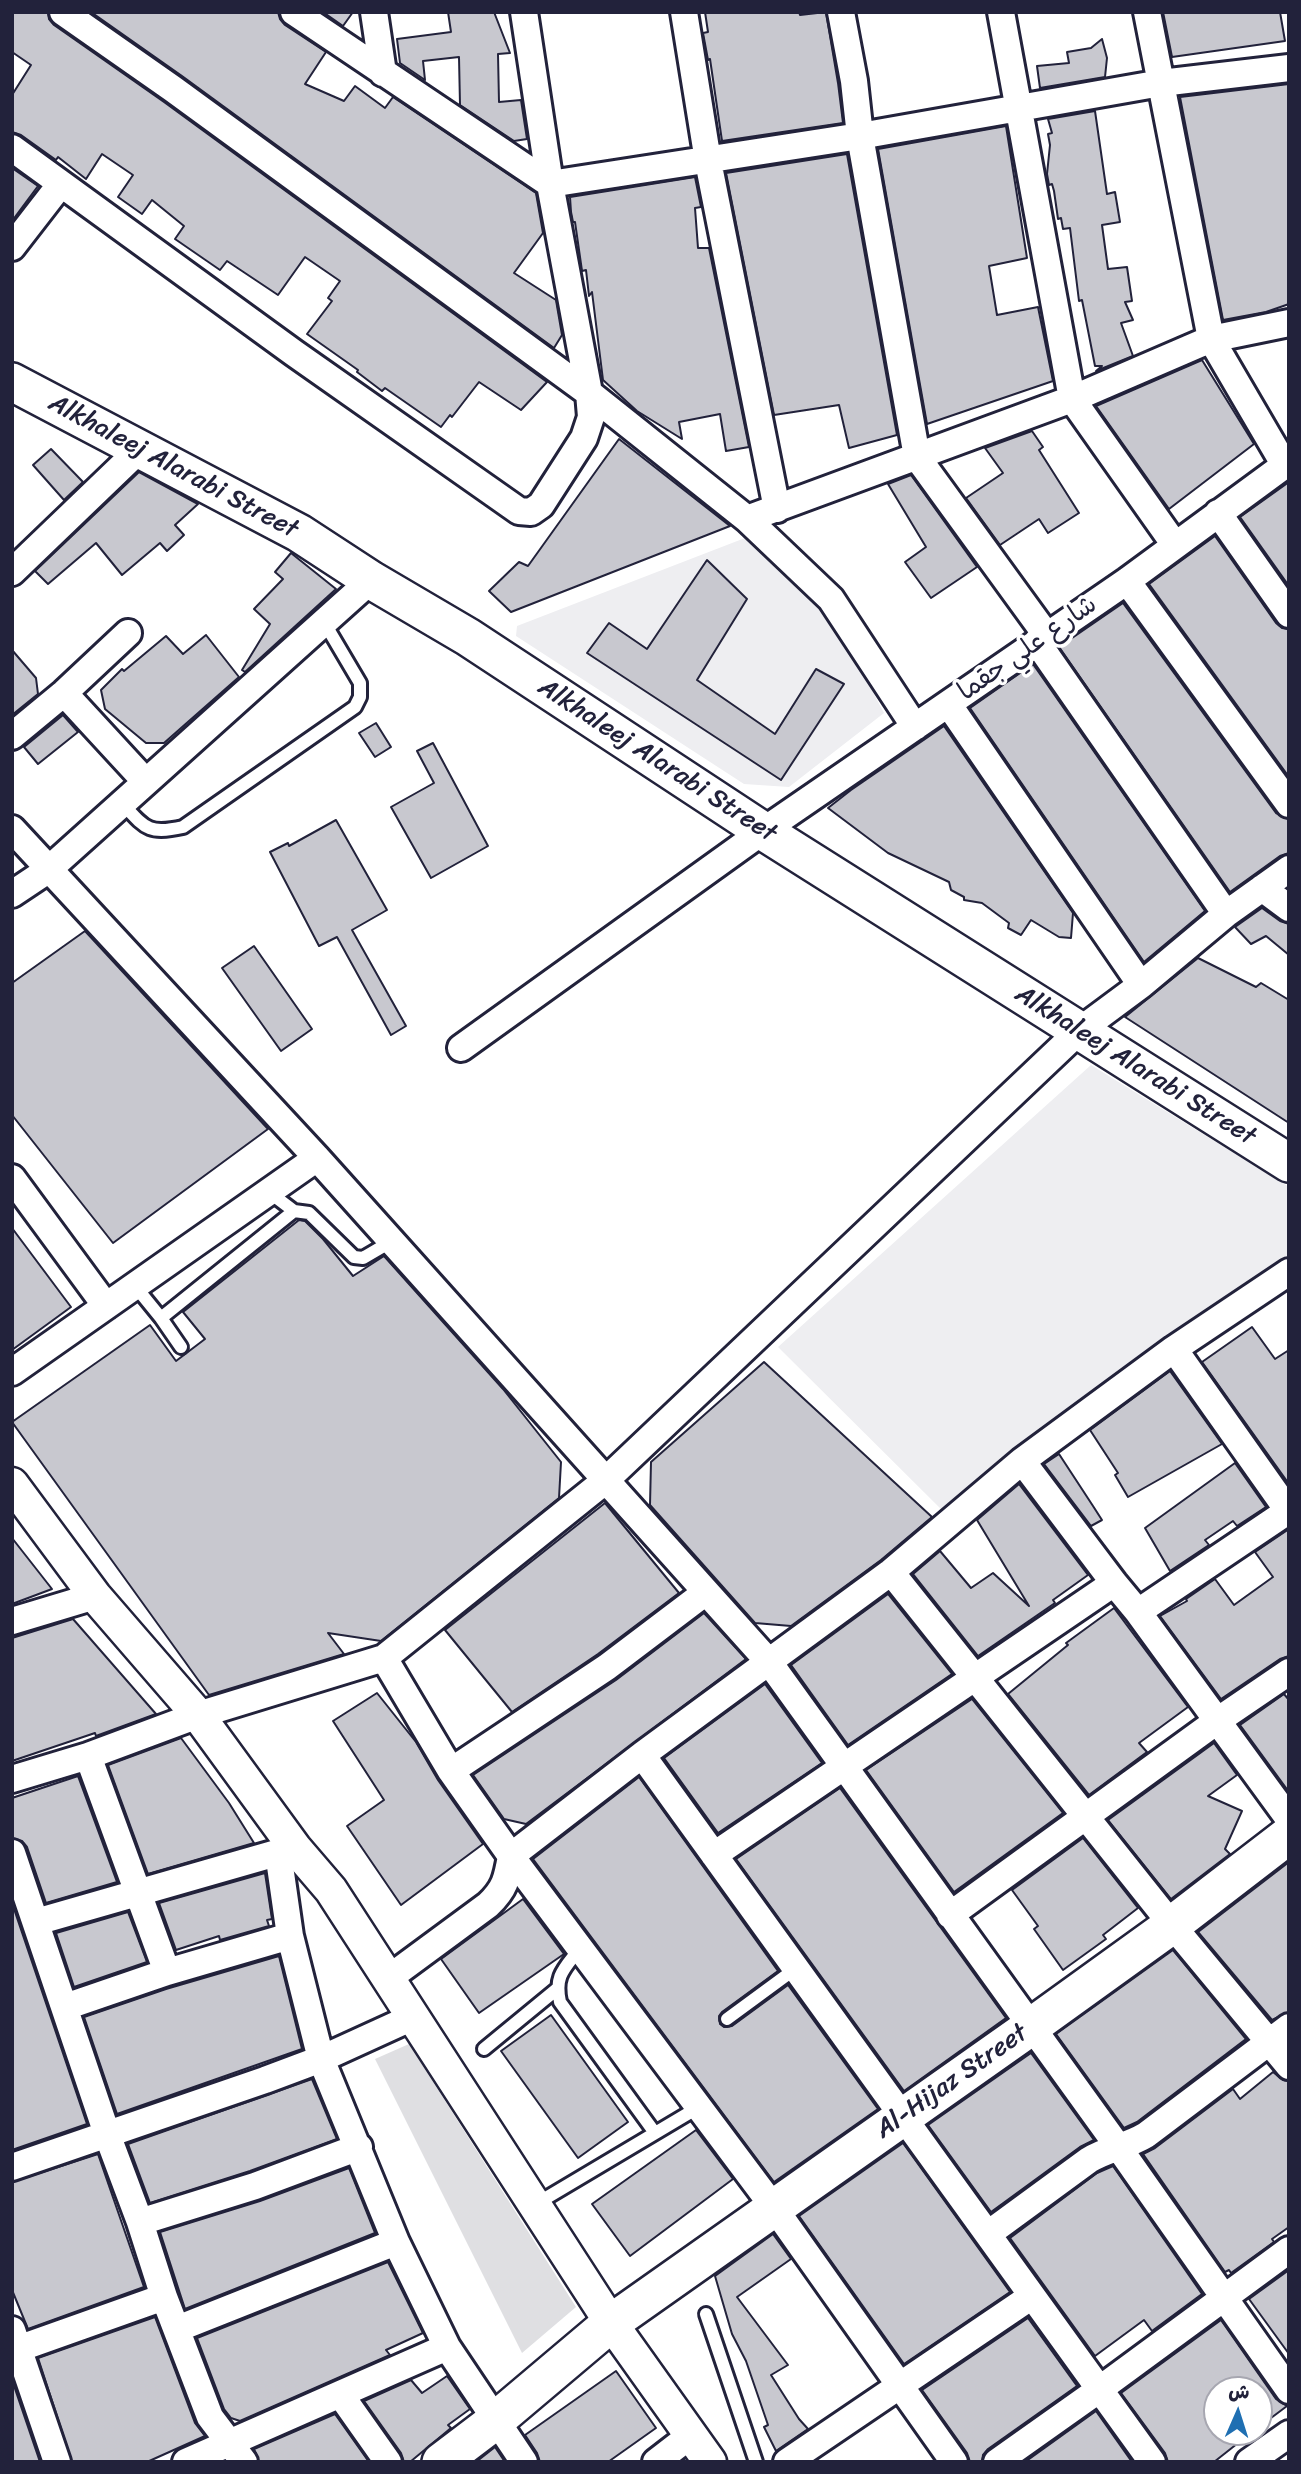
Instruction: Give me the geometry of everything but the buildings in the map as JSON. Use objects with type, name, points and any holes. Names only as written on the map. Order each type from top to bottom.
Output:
[{"type":"main road","name":"Alkhaleej Alarabi Street","points":[[12,382],[299,533],[371,580],[468,637],[763,831],[1289,1163]]},
{"type":"main road","name":"Al-Hijaz Street","points":[[441,2462],[495,2421],[611,2323],[1031,2026],[1289,1835]]},
{"type":"street","points":[[63,12],[173,89],[589,393],[747,519],[831,599],[915,727]]},
{"type":"street","points":[[294,12],[550,184],[860,136],[1161,83],[1289,68]]},
{"type":"street","points":[[374,12],[383,73]]},
{"type":"street","points":[[12,148],[60,185],[519,511],[531,512],[541,505],[584,439],[591,416],[550,184],[524,12]]},
{"type":"street","points":[[684,12],[708,161],[777,509]]},
{"type":"street","points":[[842,12],[860,136],[918,457],[1226,914]]},
{"type":"street","points":[[1001,12],[1072,399],[1175,545]]},
{"type":"street","points":[[1147,12],[1211,339],[1287,463]]},
{"type":"street","points":[[12,247],[60,185]]},
{"type":"street","points":[[747,519],[1072,399],[1211,339],[1289,323]]},
{"type":"street","points":[[564,375],[579,341]]},
{"type":"street","points":[[12,572],[139,450]]},
{"type":"street","name":"شارع علي جقما","points":[[461,1048],[763,831],[1127,581],[1287,463]]},
{"type":"street","points":[[1218,513],[1289,614]]},
{"type":"street","points":[[12,894],[48,870],[371,580]]},
{"type":"street","points":[[1127,581],[1289,804]]},
{"type":"street","points":[[12,736],[64,693],[128,633]]},
{"type":"street","points":[[64,693],[146,782]]},
{"type":"street","points":[[948,705],[1140,985]]},
{"type":"street","points":[[12,829],[317,1158],[769,1662],[1119,2148],[1289,2390]]},
{"type":"street","points":[[12,1779],[88,1756],[198,1715],[384,1658],[606,1480],[1079,1031],[1226,914],[1289,869]]},
{"type":"street","points":[[1262,888],[1289,908]]},
{"type":"street","points":[[12,1372],[317,1158]]},
{"type":"street","points":[[12,1178],[106,1306]]},
{"type":"street","points":[[388,1978],[501,1893],[508,1877],[511,1856],[642,1755],[891,1572],[1022,1461],[1174,1349],[1289,1272]]},
{"type":"street","points":[[1138,1612],[1288,1511],[1174,1349]]},
{"type":"street","points":[[1022,1461],[1138,1612],[1289,1819]]},
{"type":"street","points":[[12,1484],[95,1596],[198,1715],[287,1850],[331,1890],[611,2323],[710,2462]]},
{"type":"street","points":[[891,1572],[1172,1924],[1279,2035],[1289,2066]]},
{"type":"street","points":[[714,1855],[1114,1583]]},
{"type":"street","points":[[451,1771],[607,1667],[706,1592]]},
{"type":"street","points":[[12,1621],[95,1596]]},
{"type":"street","points":[[384,1658],[451,1771],[511,1856],[775,2209],[954,2462]]},
{"type":"street","points":[[950,1915],[1217,1721],[1289,1672]]},
{"type":"street","points":[[642,1755],[1152,2462]]},
{"type":"street","points":[[88,1756],[167,1972]]},
{"type":"street","points":[[36,1922],[287,1850]]},
{"type":"street","points":[[287,1850],[290,1936],[321,2059],[396,2242],[447,2347],[523,2462]]},
{"type":"street","points":[[12,1853],[164,2297],[210,2417],[237,2452]]},
{"type":"street","points":[[65,2007],[167,1972],[290,1936]]},
{"type":"street","points":[[12,2167],[321,2059],[413,2017]]},
{"type":"street","points":[[988,2234],[1089,2160],[1146,2134],[1279,2035]]},
{"type":"street","points":[[140,2222],[255,2186],[359,2147]]},
{"type":"street","points":[[177,2329],[396,2242]]},
{"type":"street","points":[[997,2462],[1289,2250]]},
{"type":"street","points":[[787,2462],[1032,2296]]},
{"type":"street","points":[[57,2462],[14,2343],[164,2297]]},
{"type":"street","points":[[186,2462],[237,2452],[340,2394],[447,2347]]},
{"type":"street","points":[[340,2394],[388,2462]]},
{"type":"street","points":[[1249,2462],[1289,2434]]},
{"type":"street","points":[[656,2462],[691,2435]]},
{"type":"lane","points":[[122,803],[142,825],[161,832],[183,827],[355,707],[360,697],[360,683],[324,622]]},
{"type":"lane","points":[[269,1192],[295,1211],[309,1213],[354,1257],[363,1258],[392,1241]]},
{"type":"lane","points":[[161,1318],[295,1211]]},
{"type":"lane","points":[[135,1286],[181,1347]]},
{"type":"lane","points":[[580,1948],[559,1975],[557,1989],[560,2002],[655,2133]]},
{"type":"lane","points":[[727,2019],[795,1969]]},
{"type":"lane","points":[[484,2049],[557,1989]]},
{"type":"lane","points":[[536,2204],[699,2107]]},
{"type":"lane","points":[[706,2314],[756,2462]]},
{"type":"shaded area","points":[[745,538],[835,621],[884,713],[789,787],[744,784],[516,636],[517,626]]},
{"type":"shaded area","points":[[1091,1065],[1289,1187],[1289,1264],[951,1519],[778,1347]]},
{"type":"shaded area","points":[[409,2044],[576,2307],[522,2353],[375,2059]]}]
